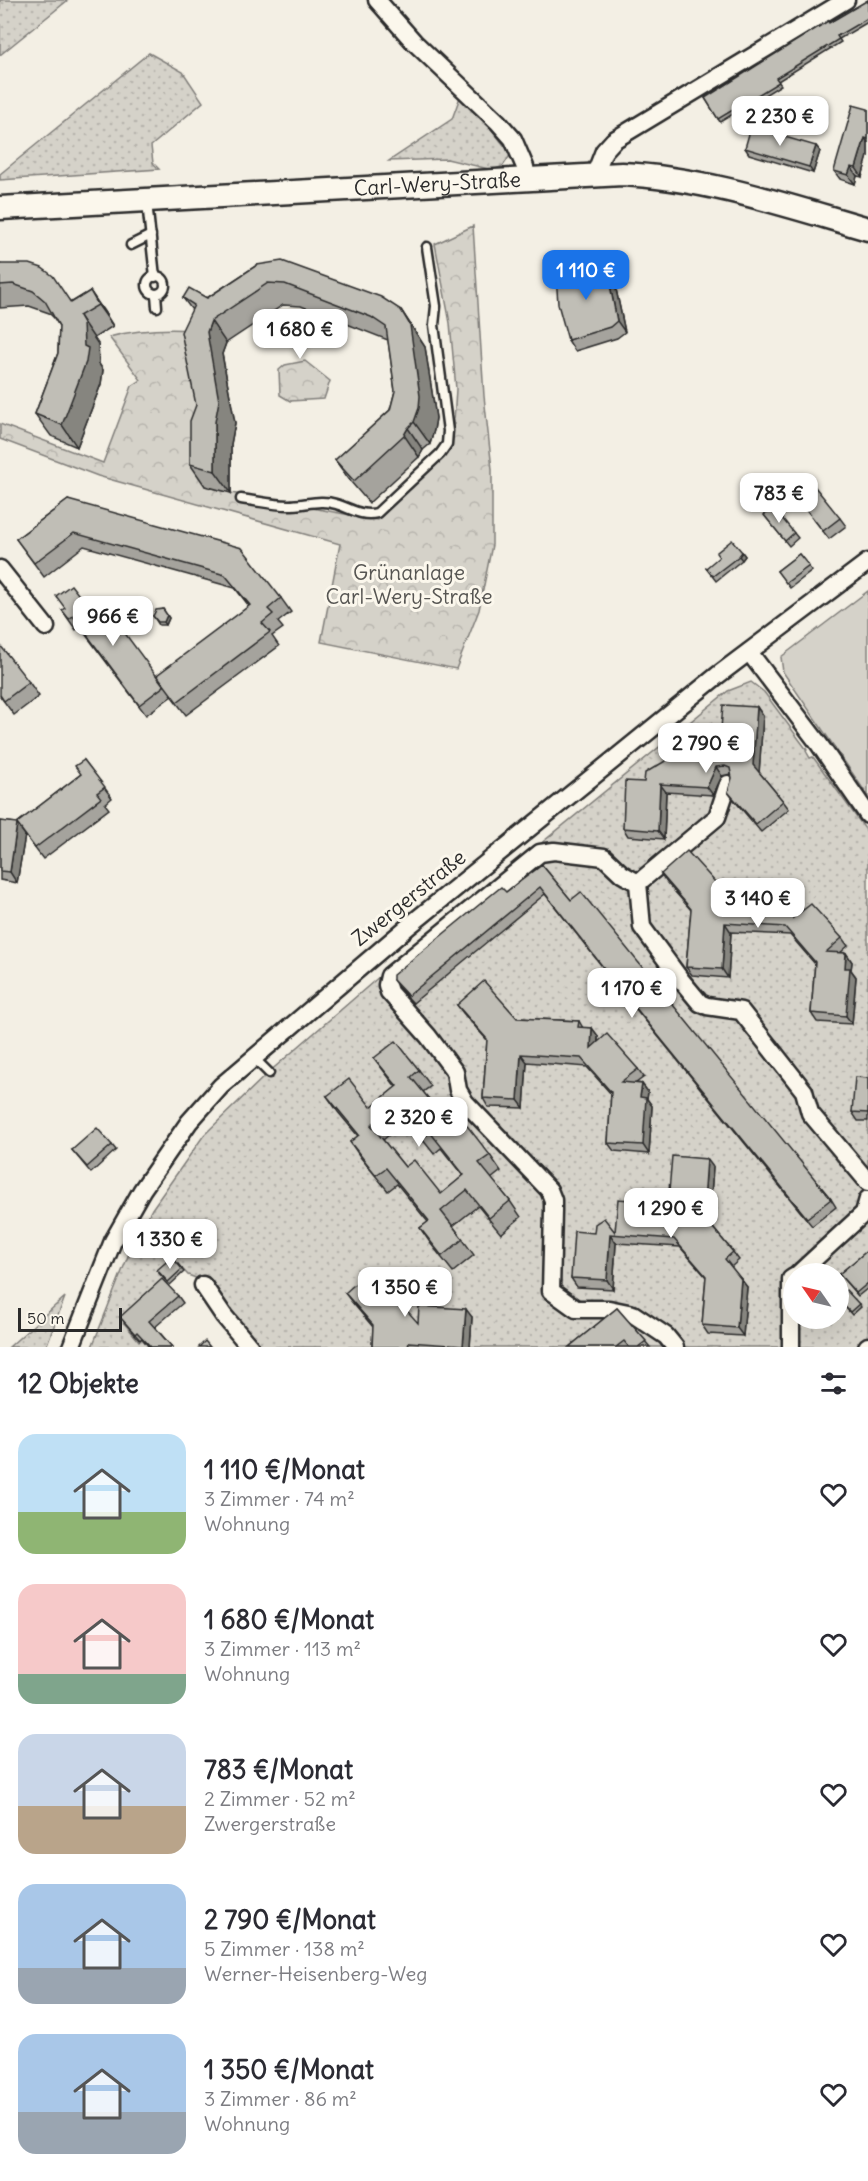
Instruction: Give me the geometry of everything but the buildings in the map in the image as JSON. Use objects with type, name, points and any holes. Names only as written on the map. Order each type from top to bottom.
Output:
[{"type":"main road","name":"Carl-Wery-Straße","points":[[0,208],[595,174],[647,175],[699,183],[868,230]]},
{"type":"street","points":[[378,0],[414,42],[513,139],[525,167],[527,178]]},
{"type":"street","points":[[595,174],[604,151],[614,141],[846,0]]},
{"type":"street","name":"Zwergerstraße","points":[[71,1347],[113,1241],[142,1190],[189,1122],[221,1086],[253,1056],[419,918],[749,652],[868,562]]},
{"type":"street","points":[[0,569],[46,627]]},
{"type":"street","points":[[749,652],[819,744],[868,815]]},
{"type":"street","points":[[638,884],[717,817],[728,784]]},
{"type":"street","points":[[638,884],[622,874],[604,857],[554,851],[540,853],[389,976],[387,985],[389,992],[428,1036],[454,1072],[458,1090],[465,1101],[549,1190],[553,1200],[551,1291],[576,1309],[609,1309],[633,1314],[666,1336],[675,1347]]},
{"type":"street","points":[[638,884],[642,927],[667,962],[700,1003],[716,1008],[741,1011],[804,1091],[810,1113],[868,1182]]},
{"type":"street","points":[[810,1263],[864,1213],[868,1199]]},
{"type":"street","points":[[203,1285],[224,1316],[250,1347]]},
{"type":"street","points":[[791,1329],[791,1347]]},
{"type":"lane","points":[[147,201],[155,276],[147,285],[149,291],[156,294],[158,307]]},
{"type":"lane","points":[[131,245],[151,235]]},
{"type":"lane","points":[[241,499],[289,505],[328,503],[369,515],[377,513],[440,454],[447,444],[448,431],[434,325],[436,306],[427,248]]},
{"type":"lane","points":[[253,1056],[269,1074]]},
{"type":"green space","points":[[0,0],[68,0],[0,55]]},
{"type":"green space","points":[[149,53],[183,72],[203,102],[151,146],[153,163],[159,169],[0,180],[0,174]]},
{"type":"green space","points":[[460,97],[481,116],[511,154],[503,166],[493,170],[447,159],[389,161],[452,119]]},
{"type":"green space","name":"Grünanlage Carl-Wery-Straße","points":[[473,226],[484,396],[492,469],[492,545],[479,610],[456,669],[321,642],[340,544],[98,476],[0,439],[0,424],[103,463],[132,386],[141,380],[109,337],[158,330],[208,331],[205,486],[231,493],[377,520],[443,456],[453,437],[456,389],[450,323],[435,244]]},
{"type":"green space","points":[[305,361],[330,381],[324,399],[290,401],[280,395],[279,370],[285,365]]},
{"type":"green space","points":[[868,591],[868,796],[783,672],[781,657]]},
{"type":"green space","points":[[751,682],[764,692],[807,750],[810,758],[813,757],[868,833],[868,1339],[858,1347],[262,1347],[220,1298],[201,1280],[188,1275],[174,1260],[159,1273],[168,1284],[124,1323],[139,1341],[142,1339],[149,1347],[92,1347],[132,1246],[152,1209],[204,1135],[268,1073],[403,956],[728,691]]},
{"type":"green space","points":[[65,1297],[46,1347],[9,1347]]}]
